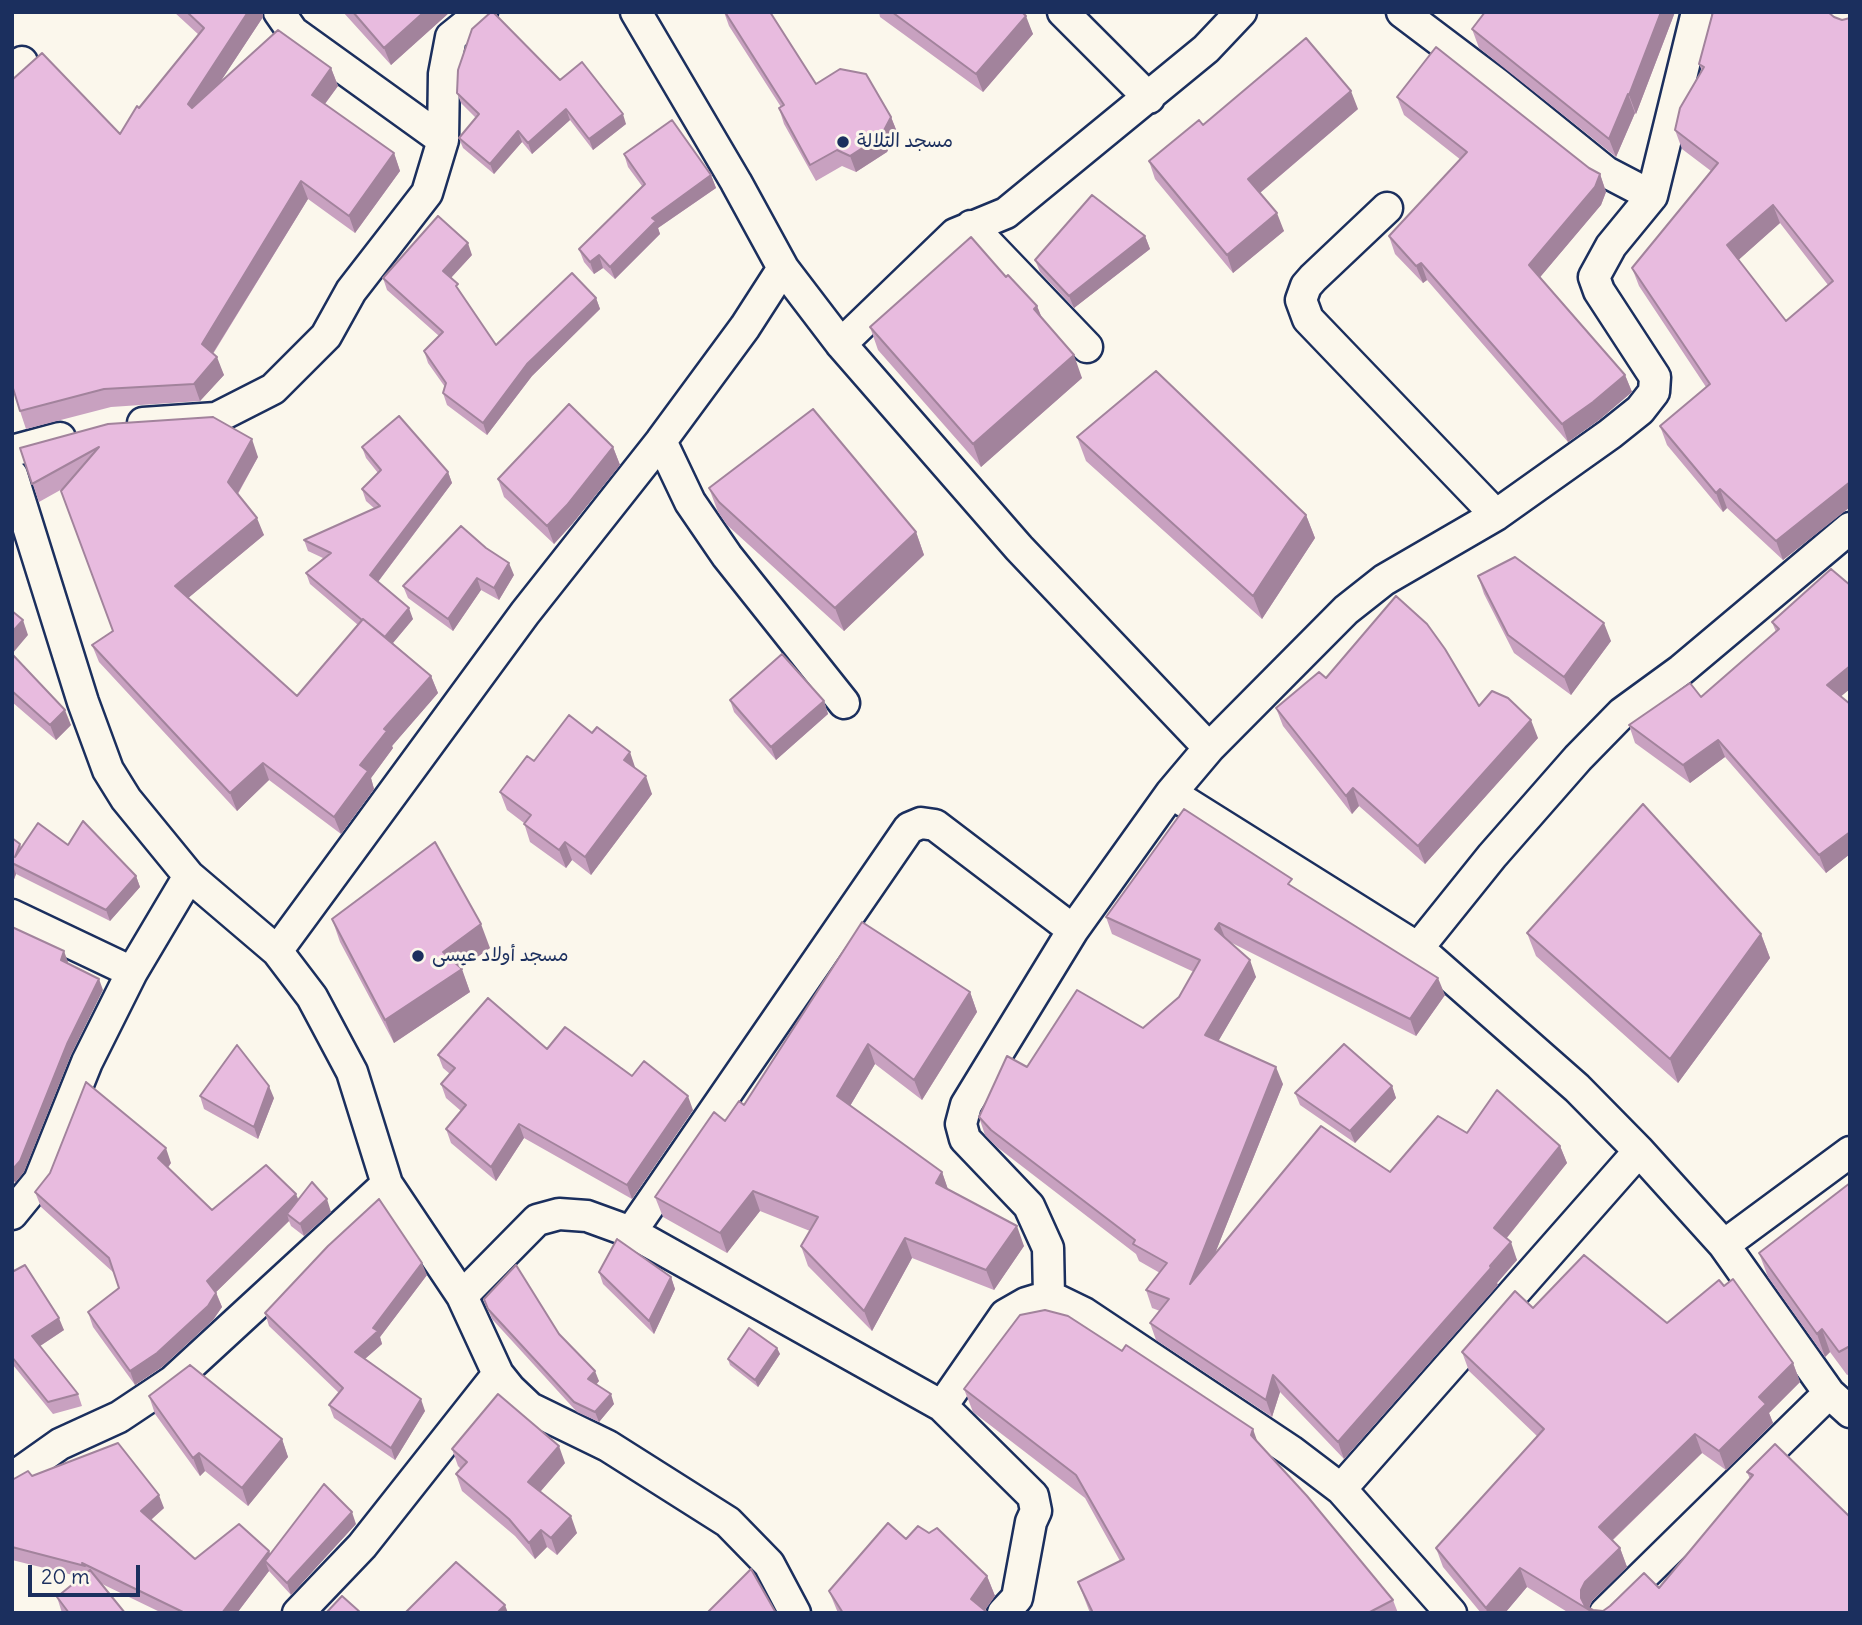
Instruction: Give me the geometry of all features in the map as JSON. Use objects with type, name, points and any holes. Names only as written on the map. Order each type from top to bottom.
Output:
[{"type":"street","points":[[279,12],[293,32],[443,140]]},
{"type":"street","points":[[12,451],[102,427],[216,418],[273,388],[326,335],[351,291],[428,193],[443,140],[444,74],[451,37],[482,12]]},
{"type":"street","points":[[636,12],[783,268],[841,344],[1019,548],[1209,748]]},
{"type":"street","points":[[1063,12],[1149,98]]},
{"type":"street","points":[[841,344],[955,234],[1006,213],[1149,98],[1206,49],[1241,12]]},
{"type":"street","points":[[1402,12],[1496,83],[1606,172],[1652,196]]},
{"type":"street","points":[[1049,1296],[1048,1248],[1029,1206],[965,1139],[961,1124],[967,1105],[1073,930],[1171,793],[1209,748],[1346,610],[1384,580],[1496,515],[1610,434],[1640,410],[1654,392],[1655,377],[1599,292],[1594,277],[1611,246],[1652,196],[1697,12]]},
{"type":"street","points":[[1837,12],[1850,21]]},
{"type":"street","points":[[1387,208],[1313,278],[1306,286],[1301,300],[1308,319],[1496,515]]},
{"type":"street","points":[[971,226],[1087,347]]},
{"type":"street","points":[[277,951],[525,613],[661,442],[745,327],[783,268]]},
{"type":"street","points":[[661,442],[690,502],[727,556],[844,703]]},
{"type":"street","points":[[12,475],[75,676],[108,769],[126,799],[189,876],[277,951],[312,997],[352,1072],[387,1184],[461,1296],[498,1374],[510,1390],[530,1408],[608,1446],[728,1522],[769,1564],[795,1613]]},
{"type":"street","points":[[1418,948],[1492,856],[1578,758],[1622,713],[1681,670],[1850,528]]},
{"type":"street","points":[[1171,793],[1418,948],[1577,1088],[1639,1151],[1724,1245],[1839,1403],[1605,1613]]},
{"type":"street","points":[[631,1232],[909,828],[920,822],[935,825],[1073,930]]},
{"type":"street","points":[[12,1214],[39,1181],[87,1062],[132,972],[189,876]]},
{"type":"street","points":[[12,915],[132,972]]},
{"type":"street","points":[[1341,1489],[1639,1151]]},
{"type":"street","points":[[1724,1245],[1850,1152]]},
{"type":"street","points":[[12,1478],[60,1444],[119,1417],[173,1381],[387,1184]]},
{"type":"street","points":[[461,1296],[537,1220],[559,1214],[587,1216],[631,1232],[942,1406],[1033,1496],[1036,1511],[1031,1522],[1017,1598],[1003,1613]]},
{"type":"street","points":[[942,1406],[1004,1315],[1026,1303],[1049,1296],[1084,1313],[1292,1451],[1341,1489],[1451,1613]]},
{"type":"street","points":[[298,1613],[362,1546],[498,1374]]},
{"type":"building","points":[[187,12],[248,12],[188,104],[192,108],[278,30],[331,68],[312,95],[394,153],[349,216],[301,181],[202,344],[217,357],[194,384],[104,389],[20,411],[12,385],[12,80],[42,53],[120,134],[137,106],[139,108],[204,28]]},
{"type":"building","points":[[353,12],[424,12],[384,48]]},
{"type":"building","points":[[491,12],[560,80],[582,62],[623,114],[589,139],[566,109],[528,143],[518,131],[490,164],[459,138],[479,114],[457,93],[458,70],[472,29]]},
{"type":"building","points":[[725,12],[770,12],[816,84],[840,69],[866,74],[891,117],[881,136],[850,156],[837,150],[810,165],[779,108],[784,105]]},
{"type":"building","points":[[892,12],[1022,12],[1026,16],[976,74]]},
{"type":"building","points":[[1485,12],[1661,12],[1609,139],[1472,29]]},
{"type":"building","points":[[1713,12],[1828,12],[1842,20],[1850,18],[1850,482],[1776,541],[1720,489],[1716,493],[1660,426],[1710,384],[1632,268],[1718,163],[1675,130],[1680,108],[1704,67],[1699,64]],"holes":[[[1773,205],[1833,281],[1786,321],[1727,245]]]},
{"type":"building","points":[[1306,38],[1351,91],[1248,179],[1277,213],[1227,255],[1149,161],[1199,120],[1203,125]]},
{"type":"building","points":[[1436,47],[1600,174],[1595,187],[1529,265],[1625,375],[1562,424],[1421,263],[1416,266],[1389,236],[1467,152],[1397,97]]},
{"type":"building","points":[[672,120],[711,175],[652,218],[656,221],[610,267],[599,255],[590,262],[579,249],[645,184],[624,154]]},
{"type":"building","points":[[1092,195],[1145,236],[1069,296],[1035,260]]},
{"type":"building","points":[[438,216],[468,243],[443,271],[458,284],[456,286],[496,345],[572,273],[596,298],[527,364],[483,423],[443,393],[446,383],[424,351],[443,332],[383,278]]},
{"type":"building","points":[[971,237],[1006,277],[1008,275],[1037,306],[1034,309],[1074,355],[973,444],[870,327]]},
{"type":"building","points":[[1156,371],[1306,515],[1253,596],[1077,437]]},
{"type":"building","points":[[569,404],[613,447],[547,526],[498,479]]},
{"type":"building","points":[[813,409],[916,532],[835,608],[719,502],[709,488]]},
{"type":"building","points":[[399,416],[448,472],[370,575],[409,608],[385,637],[306,573],[331,553],[304,540],[380,506],[362,489],[381,470],[362,447]]},
{"type":"building","points":[[213,417],[252,439],[228,482],[257,518],[175,586],[297,696],[363,619],[431,676],[384,729],[387,731],[360,765],[368,771],[334,817],[263,763],[230,793],[92,645],[113,631],[61,491],[99,447],[32,484],[20,448],[108,424]]},
{"type":"building","points":[[461,526],[486,548],[509,563],[494,588],[477,578],[448,619],[403,586]]},
{"type":"building","points":[[1515,557],[1604,623],[1564,677],[1508,635],[1478,576]]},
{"type":"building","points":[[1831,569],[1850,585],[1850,666],[1827,685],[1850,704],[1850,832],[1819,855],[1718,740],[1683,765],[1629,725],[1690,683],[1701,697],[1779,629],[1772,622]]},
{"type":"building","points":[[1396,596],[1427,624],[1479,706],[1492,691],[1508,698],[1531,720],[1418,846],[1353,788],[1346,796],[1276,708],[1319,672],[1326,678]]},
{"type":"building","points":[[12,611],[23,620],[12,632]]},
{"type":"building","points":[[12,654],[65,710],[50,725],[12,691]]},
{"type":"building","points":[[782,654],[824,701],[771,747],[730,700]]},
{"type":"building","points":[[569,715],[592,733],[597,727],[630,752],[624,760],[646,776],[585,857],[565,842],[559,850],[524,824],[531,815],[500,792],[527,756],[534,761]]},
{"type":"building","points":[[1643,804],[1761,934],[1670,1059],[1527,933]]},
{"type":"building","points":[[1184,809],[1292,879],[1288,884],[1438,978],[1410,1019],[1219,923],[1215,929],[1250,960],[1205,1035],[1276,1067],[1190,1284],[1321,1126],[1390,1172],[1438,1116],[1467,1133],[1497,1090],[1560,1146],[1494,1228],[1511,1242],[1338,1442],[1273,1375],[1266,1400],[1150,1323],[1169,1299],[1146,1290],[1167,1263],[1133,1244],[1135,1240],[991,1130],[979,1117],[1007,1056],[1027,1067],[1077,990],[1143,1028],[1179,997],[1200,960],[1106,917]]},
{"type":"building","points":[[83,821],[136,876],[106,910],[12,863],[12,838],[20,844],[15,857],[38,823],[68,845]]},
{"type":"building","points":[[435,842],[481,924],[443,952],[462,969],[385,1020],[332,919]]},
{"type":"building","points":[[862,922],[970,992],[914,1080],[868,1044],[837,1096],[942,1172],[936,1183],[1017,1226],[986,1270],[905,1238],[864,1311],[801,1246],[818,1217],[753,1191],[720,1233],[655,1197],[714,1112],[725,1121],[739,1101],[744,1105]]},
{"type":"building","points":[[12,927],[64,951],[61,960],[99,979],[67,1044],[20,1161],[12,1170]]},
{"type":"building","points":[[488,998],[547,1049],[565,1027],[632,1076],[644,1061],[688,1096],[627,1185],[519,1124],[491,1167],[446,1129],[466,1105],[441,1084],[455,1068],[438,1055]]},
{"type":"building","points":[[1344,1044],[1392,1086],[1350,1131],[1295,1093]]},
{"type":"building","points":[[237,1045],[269,1086],[254,1127],[200,1096]]},
{"type":"building","points":[[86,1082],[166,1148],[158,1158],[212,1210],[266,1165],[296,1194],[207,1281],[216,1293],[208,1306],[157,1353],[130,1371],[88,1312],[119,1288],[109,1258],[35,1192],[50,1173]]},
{"type":"building","points":[[312,1182],[327,1199],[300,1224],[287,1214]]},
{"type":"building","points":[[1850,1183],[1850,1346],[1839,1352],[1822,1329],[1817,1334],[1759,1253]]},
{"type":"building","points":[[379,1199],[422,1263],[373,1328],[378,1331],[355,1352],[421,1399],[391,1448],[329,1405],[343,1388],[265,1313],[328,1246]]},
{"type":"building","points":[[617,1239],[671,1277],[649,1321],[599,1272]]},
{"type":"building","points":[[1584,1255],[1667,1323],[1719,1280],[1724,1286],[1733,1279],[1793,1363],[1759,1397],[1766,1404],[1719,1451],[1695,1434],[1599,1527],[1620,1548],[1585,1582],[1581,1598],[1585,1606],[1603,1611],[1644,1573],[1659,1588],[1753,1475],[1747,1472],[1775,1444],[1850,1517],[1850,1613],[1594,1613],[1520,1568],[1486,1608],[1436,1548],[1544,1429],[1462,1352],[1515,1291],[1533,1308]]},
{"type":"building","points":[[25,1265],[59,1318],[32,1336],[78,1394],[48,1402],[12,1357],[12,1272]]},
{"type":"building","points":[[516,1265],[559,1334],[595,1371],[588,1379],[611,1394],[595,1412],[574,1402],[488,1309],[484,1299]]},
{"type":"building","points":[[1045,1310],[1068,1316],[1122,1351],[1126,1345],[1253,1429],[1251,1435],[1307,1496],[1393,1600],[1368,1613],[1093,1613],[1078,1582],[1124,1559],[1076,1475],[964,1389],[1020,1315]]},
{"type":"building","points":[[749,1328],[777,1348],[755,1380],[728,1359]]},
{"type":"building","points":[[190,1365],[282,1439],[242,1488],[199,1453],[193,1458],[149,1396]]},
{"type":"building","points":[[498,1394],[559,1446],[528,1482],[571,1516],[551,1538],[541,1530],[529,1543],[509,1519],[456,1474],[467,1462],[452,1449]]},
{"type":"building","points":[[118,1443],[159,1495],[141,1511],[195,1559],[239,1524],[269,1551],[222,1613],[185,1613],[82,1563],[85,1566],[12,1547],[12,1480],[28,1471],[32,1476]]},
{"type":"building","points":[[324,1484],[352,1512],[287,1583],[265,1561]]},
{"type":"building","points":[[888,1523],[906,1539],[918,1526],[929,1533],[937,1528],[987,1576],[971,1599],[988,1613],[843,1613],[829,1591]]},
{"type":"building","points":[[456,1562],[505,1605],[497,1613],[405,1613]]},
{"type":"building","points":[[751,1569],[776,1613],[707,1613]]},
{"type":"building","points":[[90,1570],[125,1613],[69,1613],[57,1597]]},
{"type":"building","points":[[342,1596],[361,1613],[326,1613]]},
{"type":"place","name":"مسجد التلالة","points":[[843,142]]},
{"type":"place","name":"مسجد أولاد عيسى","points":[[418,956]]}]
